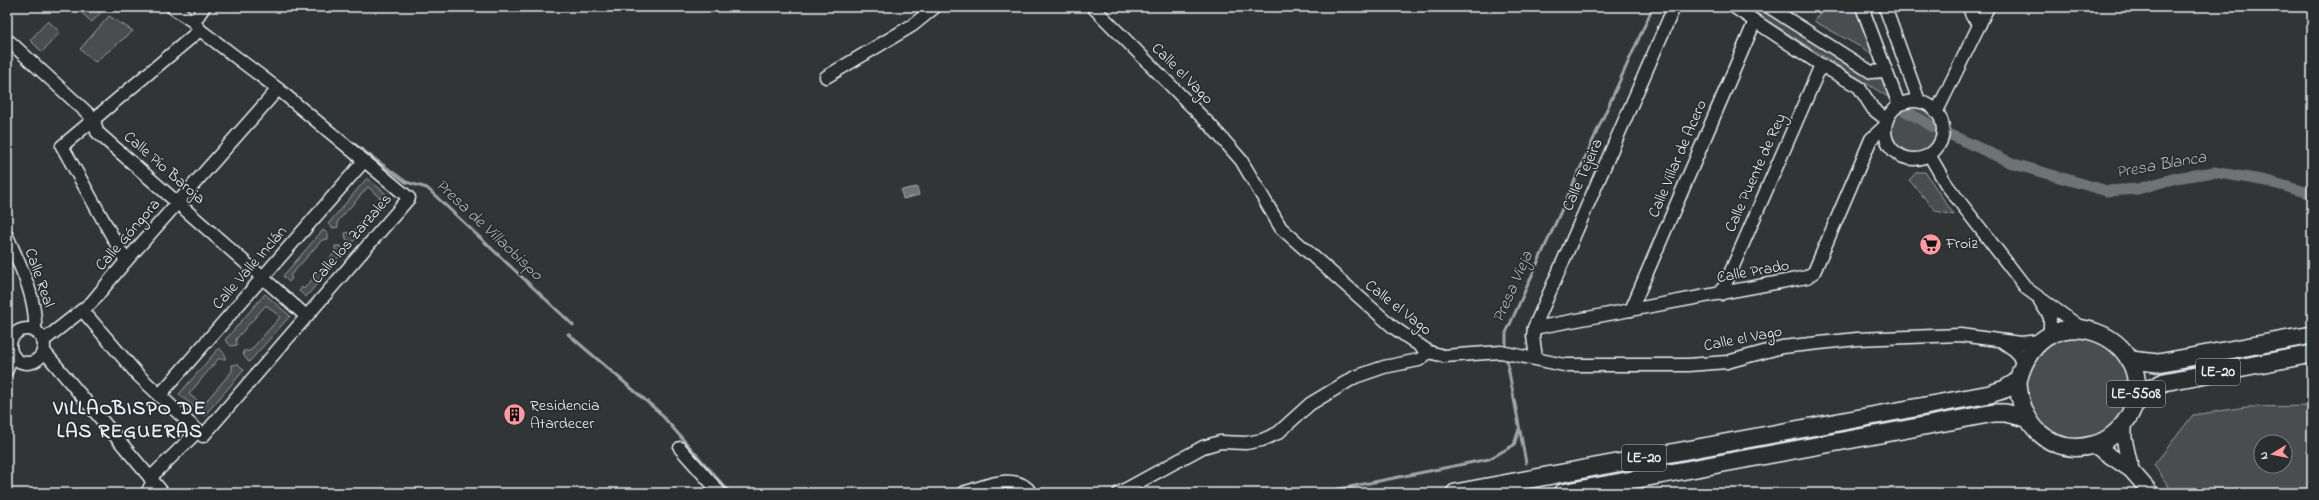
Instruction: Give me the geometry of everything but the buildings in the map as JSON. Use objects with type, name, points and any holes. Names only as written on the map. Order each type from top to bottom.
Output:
[{"type":"highway","name":"LE-5508","points":[[2072,329],[2083,329],[2110,338],[2121,348],[2129,360],[2136,383],[2133,407],[2124,424],[2111,437],[2094,445],[2073,447],[2053,442],[2036,430],[2027,418],[2019,398],[2018,381],[2023,364],[2045,338],[2072,329]]},
{"type":"highway","name":"LE-20","points":[[2129,360],[2158,363],[2312,335]]},
{"type":"highway","name":"LE-20","points":[[2133,407],[2148,390],[2164,382],[2312,354]]},
{"type":"highway","name":"LE-20","points":[[1455,493],[1990,394],[2005,389],[2018,381]]},
{"type":"highway","name":"LE-20","points":[[1562,493],[1994,413],[2005,412],[2027,418]]},
{"type":"main road","points":[[2124,424],[2124,439],[2131,470]]},
{"type":"main road","points":[[2094,445],[2113,456],[2131,470],[2151,493]]},
{"type":"street","name":"Calle los Zarzales","points":[[172,7],[278,89],[409,198],[203,436],[198,431]]},
{"type":"street","points":[[126,260],[62,146],[94,120],[197,26],[204,7]]},
{"type":"street","points":[[826,77],[913,25],[936,7]]},
{"type":"street","name":"Calle el Vago","points":[[1093,7],[1212,127],[1241,160],[1281,228],[1393,327],[1429,352],[1444,356],[1507,353],[1564,365],[1688,365],[1727,362],[1782,347],[1857,339],[1960,335],[2020,343],[2045,338]]},
{"type":"street","name":"Calle Tejeira","points":[[1536,358],[1532,336],[1534,328],[1674,7]]},
{"type":"street","points":[[1734,7],[1821,65],[1859,87],[1873,108],[1886,123],[1888,143],[1900,156],[1914,160],[1930,156],[1940,145],[1944,136],[1942,119],[1937,111],[1931,106],[1919,101],[1899,105],[1886,123]]},
{"type":"street","points":[[1769,7],[1871,72],[1885,71]]},
{"type":"street","points":[[1862,7],[1899,105]]},
{"type":"street","points":[[1885,7],[1919,101]]},
{"type":"street","points":[[1968,7],[1972,16],[1980,24]]},
{"type":"street","points":[[1937,111],[1988,7]]},
{"type":"street","name":"Calle Villar de Acero","points":[[1631,310],[1755,21]]},
{"type":"street","name":"Calle Pío Baroja","points":[[7,42],[10,42],[94,120],[97,132],[306,316]]},
{"type":"street","name":"Calle Puente de Rey","points":[[1720,294],[1821,65]]},
{"type":"street","name":"Calle Góngora","points":[[41,340],[83,311],[126,260],[278,89]]},
{"type":"street","name":"Calle Prado","points":[[1534,328],[1800,279],[1814,272],[1872,139],[1886,123]]},
{"type":"street","name":"LE-5508","points":[[1930,156],[1946,184],[2027,290],[2083,329]]},
{"type":"street","name":"Calle Valle Inclán","points":[[159,396],[364,161]]},
{"type":"street","name":"Calle Real","points":[[7,236],[29,288],[41,340]]},
{"type":"street","name":"LE-5508","points":[[2037,297],[2050,317],[2045,338]]},
{"type":"street","points":[[83,311],[138,375],[198,431],[152,479],[147,493]]},
{"type":"street","points":[[7,370],[11,330],[25,329],[41,340],[163,493]]},
{"type":"street","name":"Calle el Vago","points":[[1998,339],[2016,351],[2023,364]]},
{"type":"street","points":[[9,351],[20,362],[32,362],[41,355],[41,340]]},
{"type":"street","points":[[1119,493],[1203,447],[1220,442],[1246,443],[1262,440],[1278,433],[1310,404],[1355,377],[1384,367],[1419,360],[1429,352]]},
{"type":"street","points":[[680,448],[720,493]]},
{"type":"street","points":[[963,493],[1004,482],[1014,481],[1028,488],[1031,493]]},
{"type":"shaded area","points":[[75,7],[106,7],[92,22]]},
{"type":"shaded area","points":[[1746,7],[1763,7],[1877,79],[1883,78],[1891,99]]},
{"type":"shaded area","points":[[1824,7],[1857,7],[1873,54],[1814,21]]},
{"type":"shaded area","points":[[109,16],[133,31],[95,62],[80,49]]},
{"type":"shaded area","points":[[48,21],[60,32],[42,52],[30,40]]},
{"type":"shaded area","points":[[1909,106],[1919,106],[1931,113],[1938,125],[1938,135],[1931,147],[1919,154],[1909,154],[1901,150],[1894,143],[1890,135],[1890,125],[1894,117],[1901,110]]},
{"type":"shaded area","points":[[1917,172],[1925,172],[1954,215],[1936,211],[1909,180]]},
{"type":"shaded area","points":[[367,178],[391,198],[352,243],[346,239],[345,233],[353,232],[381,199],[368,187],[338,221],[338,227],[333,228],[328,224]]},
{"type":"shaded area","points":[[917,187],[919,195],[903,199],[901,190]]},
{"type":"shaded area","points":[[323,230],[328,234],[328,239],[322,240],[290,276],[292,278],[289,282],[283,276]]},
{"type":"shaded area","points":[[335,246],[340,246],[345,250],[306,297],[299,291],[302,287],[304,289],[335,252]]},
{"type":"shaded area","points":[[265,294],[290,316],[249,362],[244,356],[243,351],[250,351],[280,317],[266,305],[236,339],[237,345],[231,346],[225,340]]},
{"type":"shaded area","points":[[2077,337],[2096,341],[2113,352],[2124,369],[2128,388],[2124,407],[2113,424],[2096,435],[2077,439],[2058,435],[2041,424],[2030,407],[2026,388],[2030,369],[2041,352],[2058,341]]},
{"type":"shaded area","points":[[219,348],[225,354],[225,359],[218,359],[189,394],[203,405],[232,371],[232,365],[238,364],[244,370],[204,416],[179,394]]},
{"type":"shaded area","points":[[2312,406],[2312,493],[2173,493],[2154,465],[2193,415],[2246,407]]},
{"type":"waterway","name":"Presa Vieja","points":[[1506,351],[1506,333],[1653,7]]},
{"type":"waterway","name":"Presa Blanca","points":[[1902,109],[1939,130]]},
{"type":"waterway","name":"Presa Blanca","points":[[1951,135],[2014,164],[2107,191],[2138,189],[2176,178],[2214,172],[2267,181],[2312,194]]},
{"type":"waterway","name":"Presa de Villaobispo","points":[[350,141],[406,182],[427,188],[573,325]]},
{"type":"waterway","name":"Presa de Villaobispo","points":[[568,334],[659,412],[730,493]]},
{"type":"waterway","name":"Presa Vieja","points":[[1506,356],[1526,463]]},
{"type":"waterway","name":"Presa Vieja","points":[[1319,493],[1489,459],[1514,445],[1519,429]]},
{"type":"place","name":"Froiz","points":[[1931,244]]},
{"type":"place","name":"Residencia Atardecer","points":[[515,415]]},
{"type":"district","name":"VILLAOBISPO DE LAS REGUERAS","points":[[130,420]]}]
